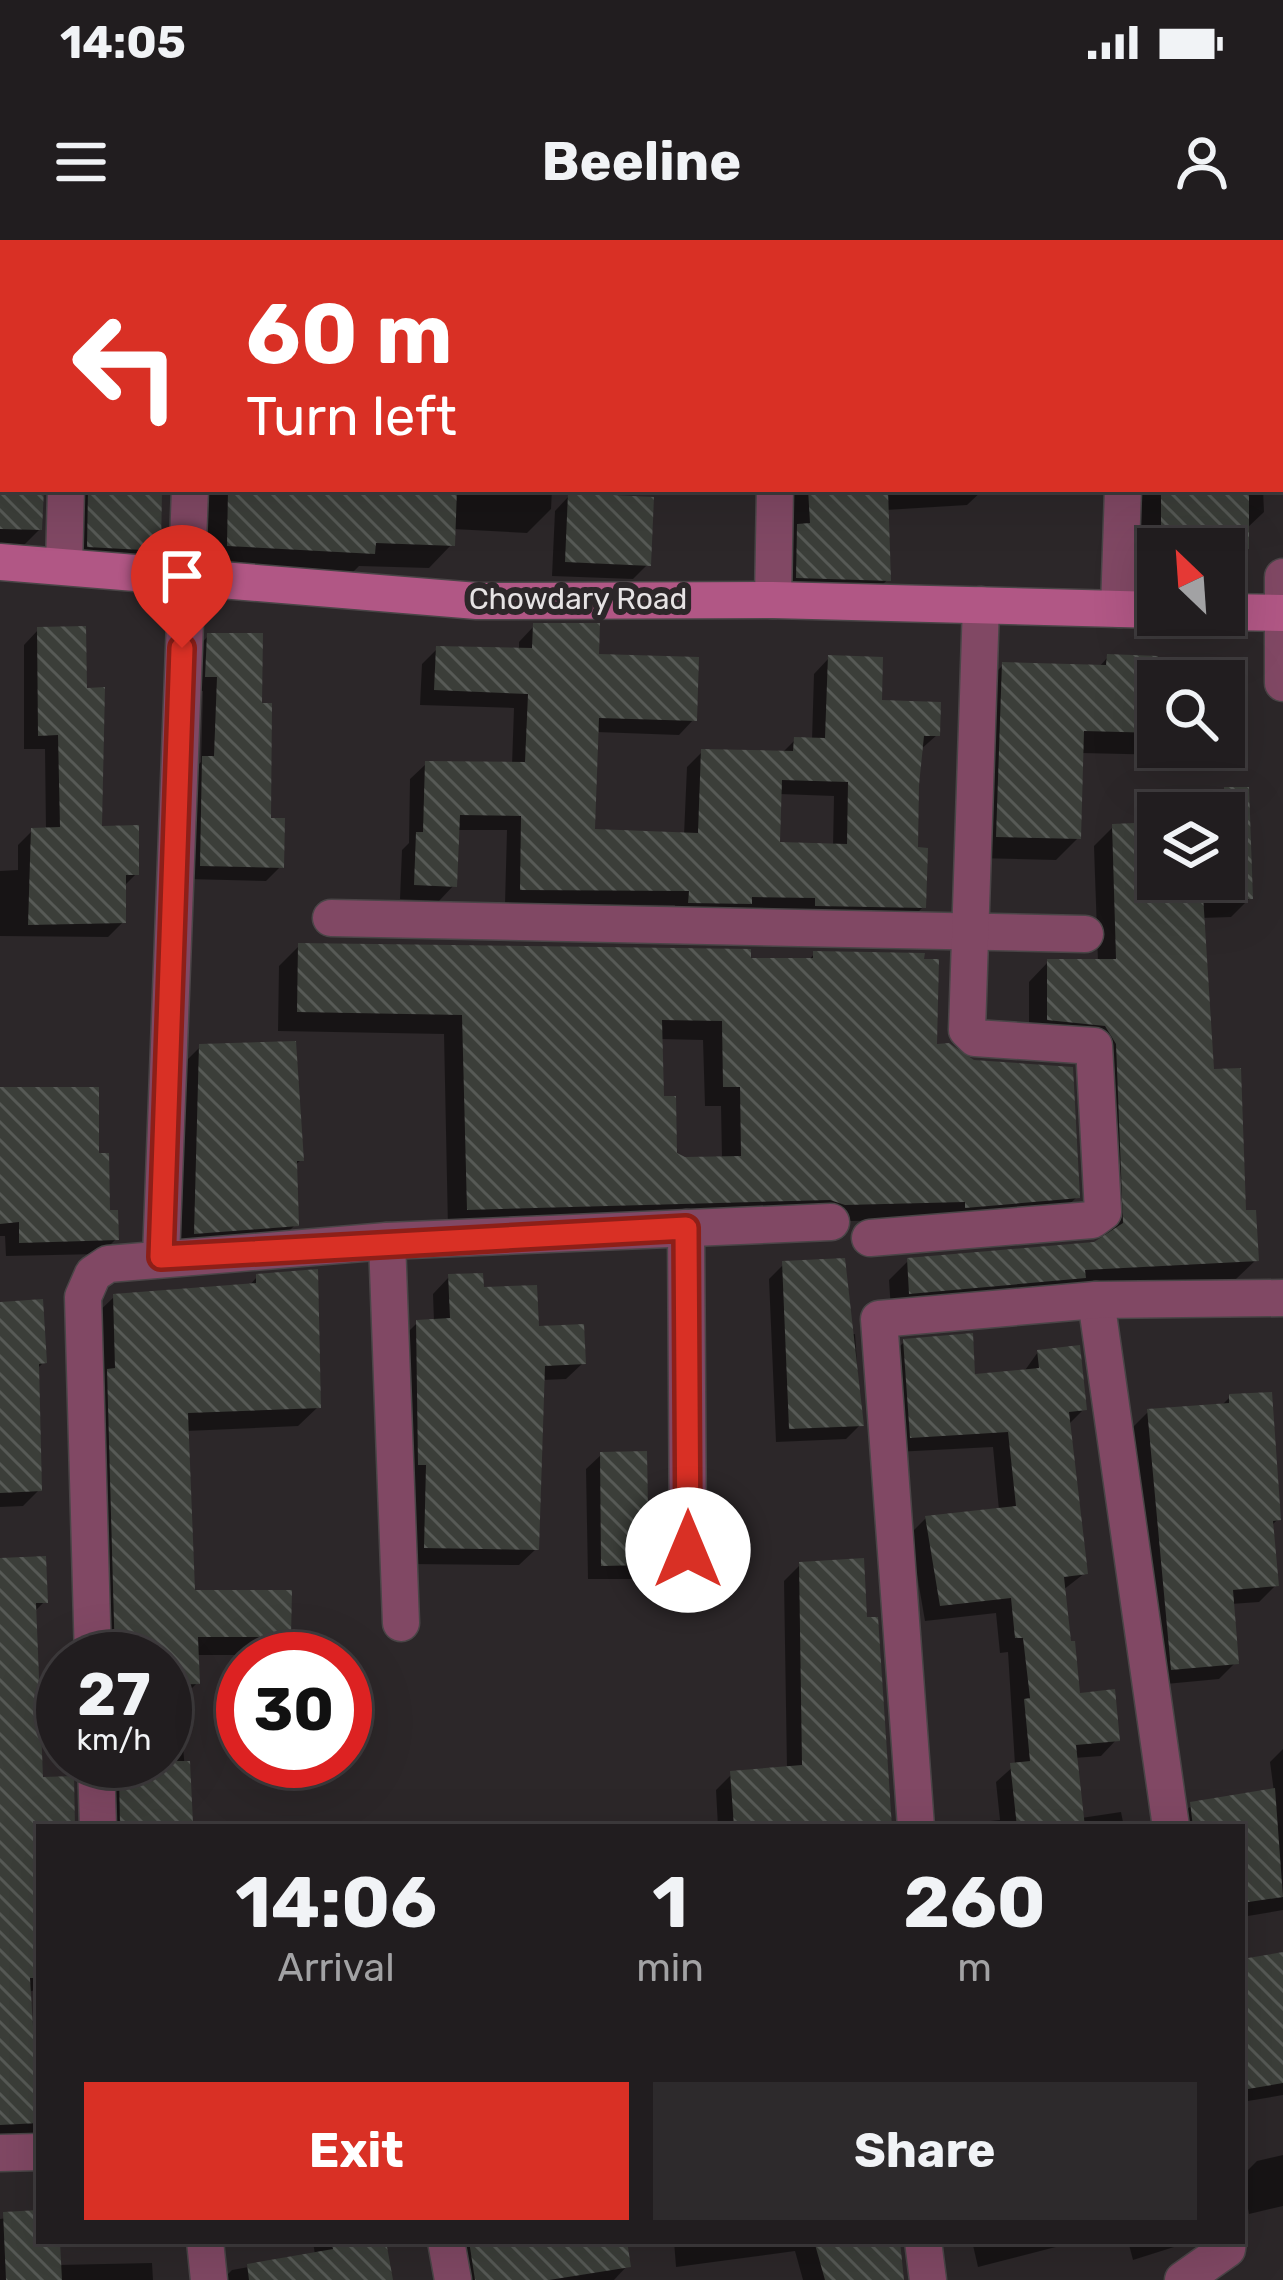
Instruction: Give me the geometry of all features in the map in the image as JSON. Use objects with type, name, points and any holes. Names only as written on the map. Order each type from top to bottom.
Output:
[{"type":"street","points":[[64,566],[66,492]]},
{"type":"street","points":[[161,1257],[190,492]]},
{"type":"street","points":[[773,600],[775,492]]},
{"type":"street","points":[[1119,609],[1123,492]]},
{"type":"street","name":"Chowdary Road","points":[[0,562],[477,601],[773,600],[1137,609]]},
{"type":"street","points":[[1283,577],[1283,683]]},
{"type":"street","points":[[870,1238],[1092,1220],[1103,1212],[1098,1051],[1084,1041],[969,1036],[981,605]]},
{"type":"street","points":[[1245,613],[1281,614]]},
{"type":"street","points":[[331,918],[1085,934]]},
{"type":"street","points":[[92,1632],[85,1285],[108,1264],[387,1241],[831,1222]]},
{"type":"street","points":[[686,1228],[688,1550]]},
{"type":"street","points":[[387,1241],[401,1623]]},
{"type":"street","points":[[916,1824],[879,1319],[1096,1300],[1283,1298]]},
{"type":"street","points":[[1096,1300],[1171,1824]]},
{"type":"street","points":[[97,1788],[98,1824]]},
{"type":"street","points":[[0,2153],[36,2152]]},
{"type":"street","points":[[206,2244],[209,2280]]},
{"type":"street","points":[[447,2244],[453,2280]]},
{"type":"street","points":[[923,2244],[928,2280]]},
{"type":"street","points":[[1183,2280],[1216,2259],[1226,2244]]},
{"type":"building","points":[[0,492],[44,492],[42,530],[0,529]]},
{"type":"building","points":[[88,492],[162,492],[161,551],[87,547]]},
{"type":"building","points":[[228,492],[457,492],[455,546],[376,543],[375,554],[227,546]]},
{"type":"building","points":[[808,492],[888,492],[891,581],[796,578],[797,524],[810,523]]},
{"type":"building","points":[[1161,492],[1249,492],[1249,549],[1245,549],[1245,528],[1161,528]]},
{"type":"building","points":[[568,493],[654,497],[651,566],[565,562]]},
{"type":"building","points":[[533,623],[600,623],[599,654],[699,657],[697,721],[599,718],[595,829],[698,833],[701,749],[793,751],[794,737],[825,738],[828,655],[883,657],[882,700],[941,702],[940,736],[924,736],[919,785],[918,847],[928,848],[926,908],[815,906],[815,898],[688,903],[689,891],[520,890],[521,816],[460,815],[457,887],[414,885],[416,832],[423,832],[425,761],[525,762],[528,694],[434,690],[436,646],[532,648]],"holes":[[[782,780],[848,782],[847,844],[780,842]]]},
{"type":"building","points":[[86,626],[87,688],[105,687],[102,826],[139,825],[139,875],[126,875],[126,923],[28,925],[31,828],[60,827],[58,735],[38,736],[37,627]]},
{"type":"building","points":[[207,633],[263,633],[262,703],[272,703],[271,818],[285,818],[284,868],[200,866],[202,756],[214,756],[217,677],[205,677]]},
{"type":"building","points":[[1107,654],[1158,656],[1158,660],[1137,660],[1137,732],[1084,731],[1081,839],[996,837],[1002,662],[1106,665]]},
{"type":"building","points":[[1224,787],[1249,787],[1253,899],[1245,899],[1245,792],[1224,792]]},
{"type":"building","points":[[1137,823],[1137,900],[1203,900],[1214,1069],[1241,1068],[1246,1210],[1256,1210],[1259,1261],[1085,1270],[1086,1278],[909,1294],[907,1258],[1094,1242],[1123,1223],[1116,1044],[1105,1026],[1047,1020],[1047,959],[1116,959],[1112,824]]},
{"type":"building","points":[[298,943],[751,949],[751,958],[813,958],[813,951],[925,953],[924,959],[939,959],[937,1044],[949,1043],[974,1060],[1073,1067],[1080,1198],[965,1208],[965,1202],[845,1205],[830,1200],[467,1210],[462,1015],[297,1012]],"holes":[[[662,1020],[722,1021],[723,1087],[740,1087],[741,1156],[685,1157],[677,1153],[676,1096],[664,1096]]]},
{"type":"building","points":[[296,1041],[304,1161],[297,1161],[299,1226],[194,1234],[199,1044]]},
{"type":"building","points":[[0,1087],[99,1087],[99,1153],[109,1153],[110,1210],[118,1210],[119,1240],[19,1243],[19,1222],[0,1224]]},
{"type":"building","points":[[845,1258],[864,1426],[789,1429],[782,1261]]},
{"type":"building","points":[[318,1269],[321,1408],[188,1413],[195,1590],[292,1590],[291,1632],[216,1632],[216,1637],[198,1637],[200,1684],[192,1684],[192,1632],[114,1632],[107,1369],[115,1368],[113,1294],[256,1283],[256,1274]]},
{"type":"building","points":[[483,1273],[484,1287],[537,1285],[539,1326],[584,1324],[586,1364],[545,1366],[539,1550],[424,1548],[426,1465],[418,1465],[416,1320],[450,1318],[448,1274]]},
{"type":"building","points":[[43,1299],[47,1363],[39,1364],[42,1491],[0,1493],[0,1302]]},
{"type":"building","points":[[973,1333],[975,1374],[1039,1368],[1037,1350],[1080,1345],[1087,1410],[1069,1412],[1088,1574],[1064,1577],[1080,1693],[1115,1689],[1120,1741],[1076,1745],[1085,1824],[1017,1824],[1010,1763],[1030,1761],[1024,1699],[1030,1698],[1023,1638],[1015,1638],[1011,1598],[940,1606],[925,1516],[1016,1506],[1008,1432],[910,1438],[903,1339]]},
{"type":"building","points":[[1272,1392],[1281,1520],[1273,1521],[1279,1586],[1233,1590],[1239,1664],[1171,1670],[1147,1409],[1229,1403],[1229,1394]]},
{"type":"building","points":[[647,1451],[649,1565],[601,1566],[600,1452]]},
{"type":"building","points":[[46,1556],[48,1603],[36,1603],[36,1788],[74,1788],[75,1824],[36,1824],[36,1978],[30,1978],[36,2123],[0,2125],[0,1558]]},
{"type":"building","points":[[864,1558],[867,1617],[878,1617],[892,1824],[734,1824],[730,1771],[802,1765],[799,1562]]},
{"type":"building","points":[[119,1788],[191,1788],[193,1823],[120,1824]]},
{"type":"building","points":[[1275,1788],[1283,1897],[1245,1903],[1245,1824],[1193,1824],[1190,1802]]},
{"type":"building","points":[[1283,1952],[1283,2083],[1245,2089],[1245,1958]]},
{"type":"building","points":[[36,2210],[36,2244],[60,2244],[62,2280],[6,2280],[3,2212]]},
{"type":"building","points":[[332,2244],[387,2244],[393,2280],[249,2280],[247,2264],[333,2249]]},
{"type":"building","points":[[469,2244],[627,2244],[631,2267],[549,2280],[475,2280]]},
{"type":"building","points":[[815,2244],[900,2244],[904,2280],[825,2280]]},
{"type":"route","points":[[182,648],[161,1257],[686,1228],[688,1550]]}]
